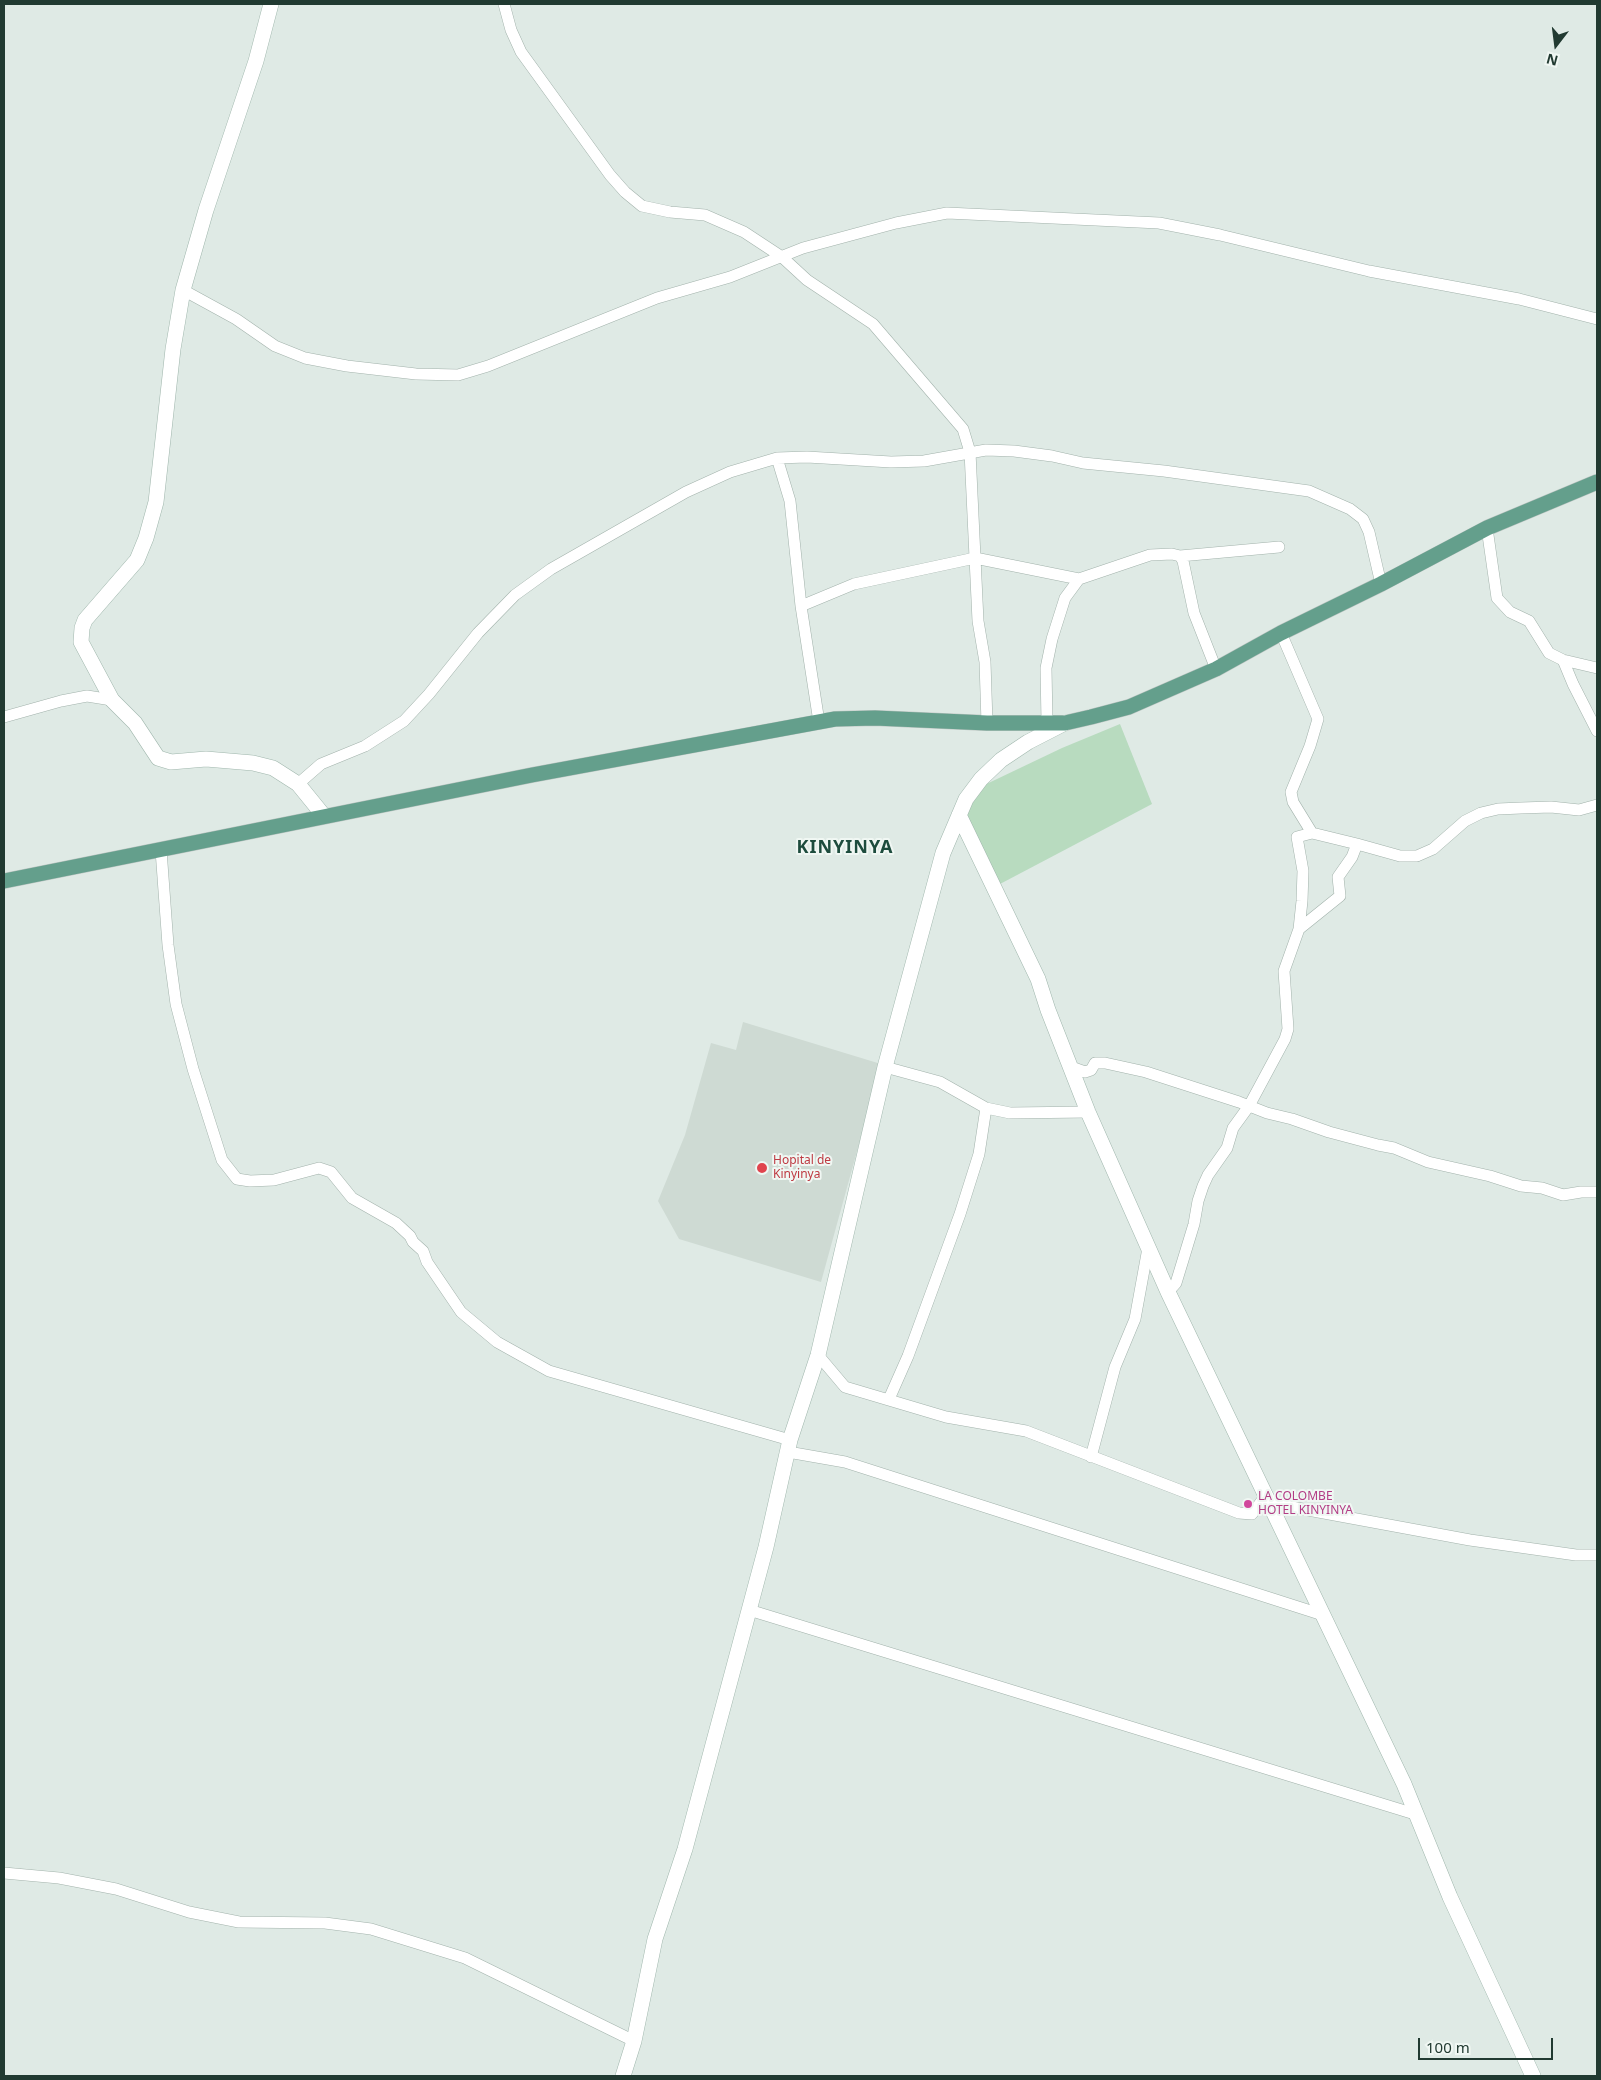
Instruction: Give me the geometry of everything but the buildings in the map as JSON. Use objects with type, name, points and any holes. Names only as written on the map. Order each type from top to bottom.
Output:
[{"type":"main road","points":[[271,4],[256,61],[206,210],[183,290],[173,349],[156,502],[148,531],[137,560],[90,613],[85,620],[81,634],[83,649],[112,700],[135,723],[154,754],[162,760],[171,762],[206,759],[253,763],[273,768],[298,784],[324,816]]},
{"type":"main road","points":[[623,2076],[634,2041],[655,1939],[685,1849],[766,1547],[789,1446],[818,1355],[885,1067],[944,853],[959,815],[973,788],[1001,760],[1028,742],[1065,723],[1129,707],[1216,669],[1281,633],[1381,584],[1487,528],[1597,482]]},
{"type":"main road","points":[[4,881],[660,750],[835,719],[875,718],[987,723],[1065,723]]},
{"type":"main road","points":[[959,815],[1038,979],[1048,1010],[1072,1067],[1088,1112],[1168,1292],[1418,1815],[1450,1896],[1533,2076]]},
{"type":"street","points":[[504,4],[511,30],[521,52],[610,176],[625,192],[642,206],[670,212],[705,215],[744,232],[782,257],[807,280],[873,324],[963,429],[970,452],[978,621],[985,662],[987,723]]},
{"type":"street","points":[[183,290],[236,319],[274,346],[305,358],[346,366],[408,373],[458,375],[488,366],[657,298],[730,277],[811,246],[896,223],[947,213],[1159,223],[1220,235],[1369,272],[1519,299],[1597,319]]},
{"type":"street","points":[[298,784],[321,764],[365,746],[404,721],[429,694],[478,633],[515,594],[552,569],[686,492],[730,472],[777,458],[807,457],[891,462],[924,461],[986,450],[1014,451],[1084,463],[1182,473],[1308,491],[1350,509],[1363,519],[1369,532],[1381,584]]},
{"type":"street","points":[[777,458],[790,502],[801,606],[819,722]]},
{"type":"street","points":[[1487,528],[1497,598],[1510,612],[1529,621],[1550,653],[1563,660],[1597,668]]},
{"type":"street","points":[[801,606],[854,584],[975,558],[1079,579],[1150,555],[1172,554],[1180,556],[1279,547]]},
{"type":"street","points":[[1180,556],[1194,612],[1216,669]]},
{"type":"street","points":[[1047,722],[1046,668],[1052,639],[1066,598],[1079,579]]},
{"type":"street","points":[[1281,633],[1318,719],[1310,746],[1291,792],[1293,802],[1312,833]]},
{"type":"street","points":[[1563,660],[1597,731]]},
{"type":"street","points":[[4,717],[61,701],[88,696],[112,700]]},
{"type":"street","points":[[1168,1292],[1176,1283],[1194,1224],[1198,1201],[1208,1175],[1227,1148],[1233,1128],[1249,1106],[1285,1039],[1288,1029],[1284,970],[1299,929],[1302,901],[1303,871],[1297,837],[1312,833],[1400,856],[1417,856],[1434,850],[1465,821],[1480,813],[1498,809],[1531,807],[1579,810],[1597,804]]},
{"type":"street","points":[[1299,929],[1340,896],[1338,877],[1352,857],[1357,844]]},
{"type":"street","points":[[162,850],[168,945],[176,1004],[193,1069],[222,1160],[237,1179],[274,1180],[319,1168],[331,1172],[352,1198],[404,1230],[423,1251],[427,1262],[462,1312],[497,1342],[549,1371],[845,1462],[1323,1615]]},
{"type":"street","points":[[1072,1067],[1085,1072],[1091,1070],[1095,1063],[1146,1072],[1249,1106],[1267,1114],[1292,1119],[1328,1132],[1394,1148],[1428,1162],[1490,1176],[1521,1186],[1542,1188],[1563,1195],[1597,1192]]},
{"type":"street","points":[[885,1067],[940,1082],[986,1108],[1010,1113],[1088,1112]]},
{"type":"street","points":[[889,1399],[908,1356],[960,1214],[979,1154],[986,1108]]},
{"type":"street","points":[[1091,1457],[1115,1367],[1135,1319],[1148,1248]]},
{"type":"street","points":[[818,1355],[845,1387],[946,1417],[1026,1432],[1247,1515],[1252,1514],[1268,1499],[1470,1540],[1576,1555],[1597,1555]]},
{"type":"street","points":[[749,1610],[1418,1815]]},
{"type":"street","points":[[4,1873],[59,1878],[107,1887],[189,1912],[239,1922],[325,1923],[370,1930],[465,1958],[634,2041]]},
{"type":"shaded area","name":"Hopital de Kinyinya","points":[[743,1022],[881,1064],[821,1282],[679,1239],[658,1201],[685,1135],[711,1043],[736,1050]]},
{"type":"green space","points":[[1120,724],[1152,804],[1000,884],[966,814],[976,789],[1062,748]]},
{"type":"place","name":"Hopital de Kinyinya","points":[[762,1168]]},
{"type":"place","name":"LA COLOMBE HOTEL KINYINYA","points":[[1248,1504]]},
{"type":"district","name":"KINYINYA","points":[[845,848]]}]
